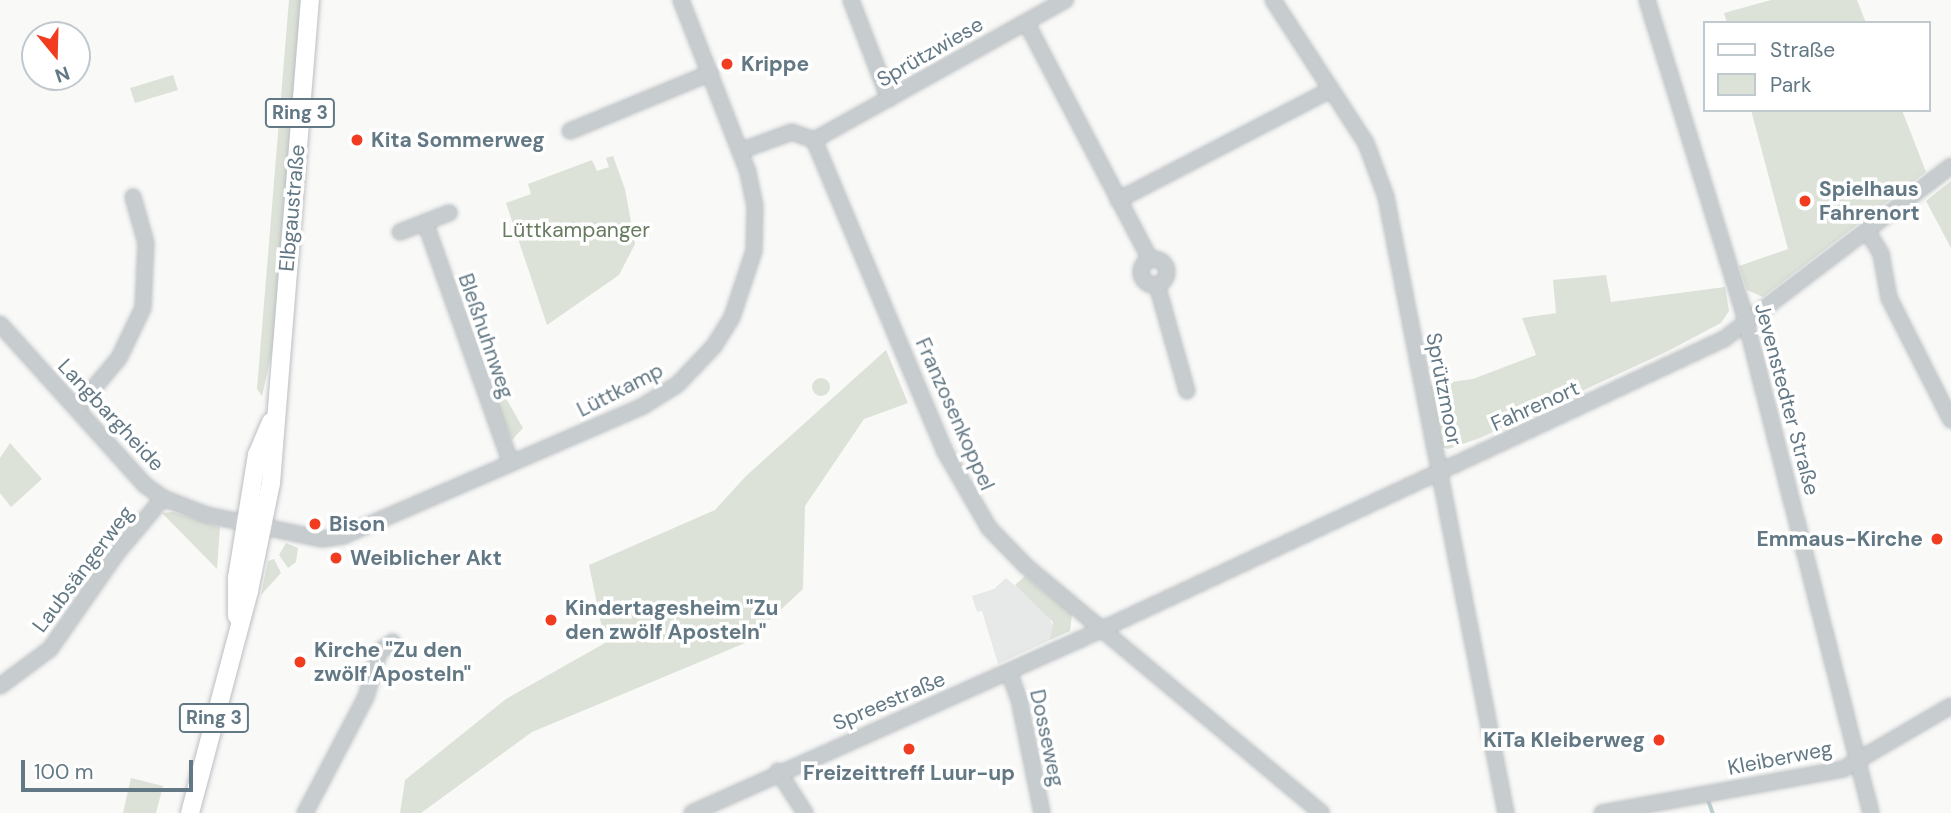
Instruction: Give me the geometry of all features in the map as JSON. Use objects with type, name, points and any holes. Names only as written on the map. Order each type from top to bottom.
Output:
[{"type":"main road","name":"Elbgaustraße","points":[[190,813],[238,623],[235,588],[274,459],[274,416],[310,0]]},
{"type":"street","name":"Lüttkamp","points":[[254,527],[335,538],[662,397],[714,346],[732,317],[754,251],[754,193],[681,0]]},
{"type":"street","points":[[851,0],[889,99]]},
{"type":"street","name":"Sprützwiese","points":[[814,139],[1066,0]]},
{"type":"street","name":"Sprützmoor","points":[[1273,0],[1366,143],[1386,197],[1506,813]]},
{"type":"street","name":"Jevenstedter Straße","points":[[1647,0],[1747,325],[1855,761],[1871,813]]},
{"type":"street","points":[[1026,22],[1150,259],[1142,266],[1142,276],[1148,283],[1157,285],[1187,391]]},
{"type":"street","points":[[570,131],[710,74]]},
{"type":"street","points":[[1118,200],[1330,90]]},
{"type":"street","points":[[740,151],[792,132],[814,139]]},
{"type":"street","name":"Franzosenkoppel","points":[[814,139],[966,494],[1000,541],[1312,810]]},
{"type":"street","name":"Fahrenort","points":[[1103,629],[1676,363],[1747,325],[1951,166]]},
{"type":"street","points":[[77,408],[119,358],[142,308],[146,243],[133,197]]},
{"type":"street","points":[[400,232],[449,213]]},
{"type":"street","name":"Bleßhuhnweg","points":[[425,222],[511,463]]},
{"type":"street","points":[[1868,232],[1881,254],[1889,298],[1950,417]]},
{"type":"street","name":"Langbargheide","points":[[0,324],[145,485],[163,498],[254,527]]},
{"type":"street","name":"Laubsängerweg","points":[[0,687],[50,649],[117,553],[163,498]]},
{"type":"street","name":"Spreestraße","points":[[692,813],[778,771],[1103,629]]},
{"type":"street","points":[[305,813],[366,696],[379,652],[393,642]]},
{"type":"street","name":"Dosseweg","points":[[1009,672],[1042,813]]},
{"type":"street","name":"Kleiberweg","points":[[1602,813],[1843,769],[1951,706]]},
{"type":"street","points":[[778,771],[804,813]]},
{"type":"shaded area","points":[[1006,578],[1048,614],[1055,632],[1050,640],[998,664],[982,611],[977,612],[972,596],[994,589]]},
{"type":"green space","points":[[289,0],[302,0],[275,339],[262,396],[257,389]]},
{"type":"green space","points":[[1771,0],[1857,0],[1865,21],[1726,21],[1724,13]]},
{"type":"green space","points":[[173,75],[178,90],[135,103],[130,88]]},
{"type":"green space","points":[[1752,112],[1903,112],[1926,172],[1763,297],[1747,290],[1739,266],[1788,249]]},
{"type":"green space","name":"Lüttkampanger","points":[[613,156],[625,189],[635,244],[619,275],[547,325],[506,203],[531,194],[528,184],[592,160],[597,171],[609,167],[606,158]]},
{"type":"green space","points":[[1951,181],[1951,248],[1926,201]]},
{"type":"green space","points":[[1606,275],[1611,302],[1725,287],[1729,311],[1721,323],[1668,351],[1480,438],[1448,449],[1442,447],[1430,385],[1473,379],[1536,355],[1522,318],[1556,313],[1553,280]]},
{"type":"green space","points":[[886,350],[908,403],[864,419],[805,506],[803,589],[745,643],[532,732],[421,813],[400,813],[405,780],[506,699],[605,643],[589,565],[715,510],[746,476]]},
{"type":"green space","points":[[821,378],[827,381],[830,387],[827,393],[821,396],[815,393],[812,387],[815,381]]},
{"type":"green space","points":[[495,379],[523,428],[512,440],[488,383]]},
{"type":"green space","points":[[10,443],[42,479],[11,507],[0,493],[0,458]]},
{"type":"green space","points":[[173,512],[220,527],[217,569],[162,513]]},
{"type":"green space","points":[[286,543],[298,548],[296,562],[288,568],[279,555]]},
{"type":"green space","points":[[274,559],[281,573],[261,595],[268,561]]},
{"type":"green space","points":[[1025,576],[1072,614],[1070,631],[1050,640],[1053,622],[1015,585]]},
{"type":"green space","points":[[131,778],[163,786],[156,813],[123,813]]},
{"type":"waterway","points":[[1708,799],[1713,813]]},
{"type":"place","name":"Krippe","points":[[727,64]]},
{"type":"place","name":"Kita Sommerweg","points":[[357,140]]},
{"type":"place","name":"Spielhaus Fahrenort","points":[[1805,201]]},
{"type":"place","name":"Bison","points":[[315,524]]},
{"type":"place","name":"Emmaus-Kirche","points":[[1937,539]]},
{"type":"place","name":"Weiblicher Akt","points":[[336,558]]},
{"type":"place","name":"Kindertagesheim \"Zu den zwölf Aposteln\"","points":[[551,620]]},
{"type":"place","name":"Kirche \"Zu den zwölf Aposteln\"","points":[[300,662]]},
{"type":"place","name":"KiTa Kleiberweg","points":[[1659,740]]},
{"type":"place","name":"Freizeittreff Luur-up","points":[[909,749]]}]
